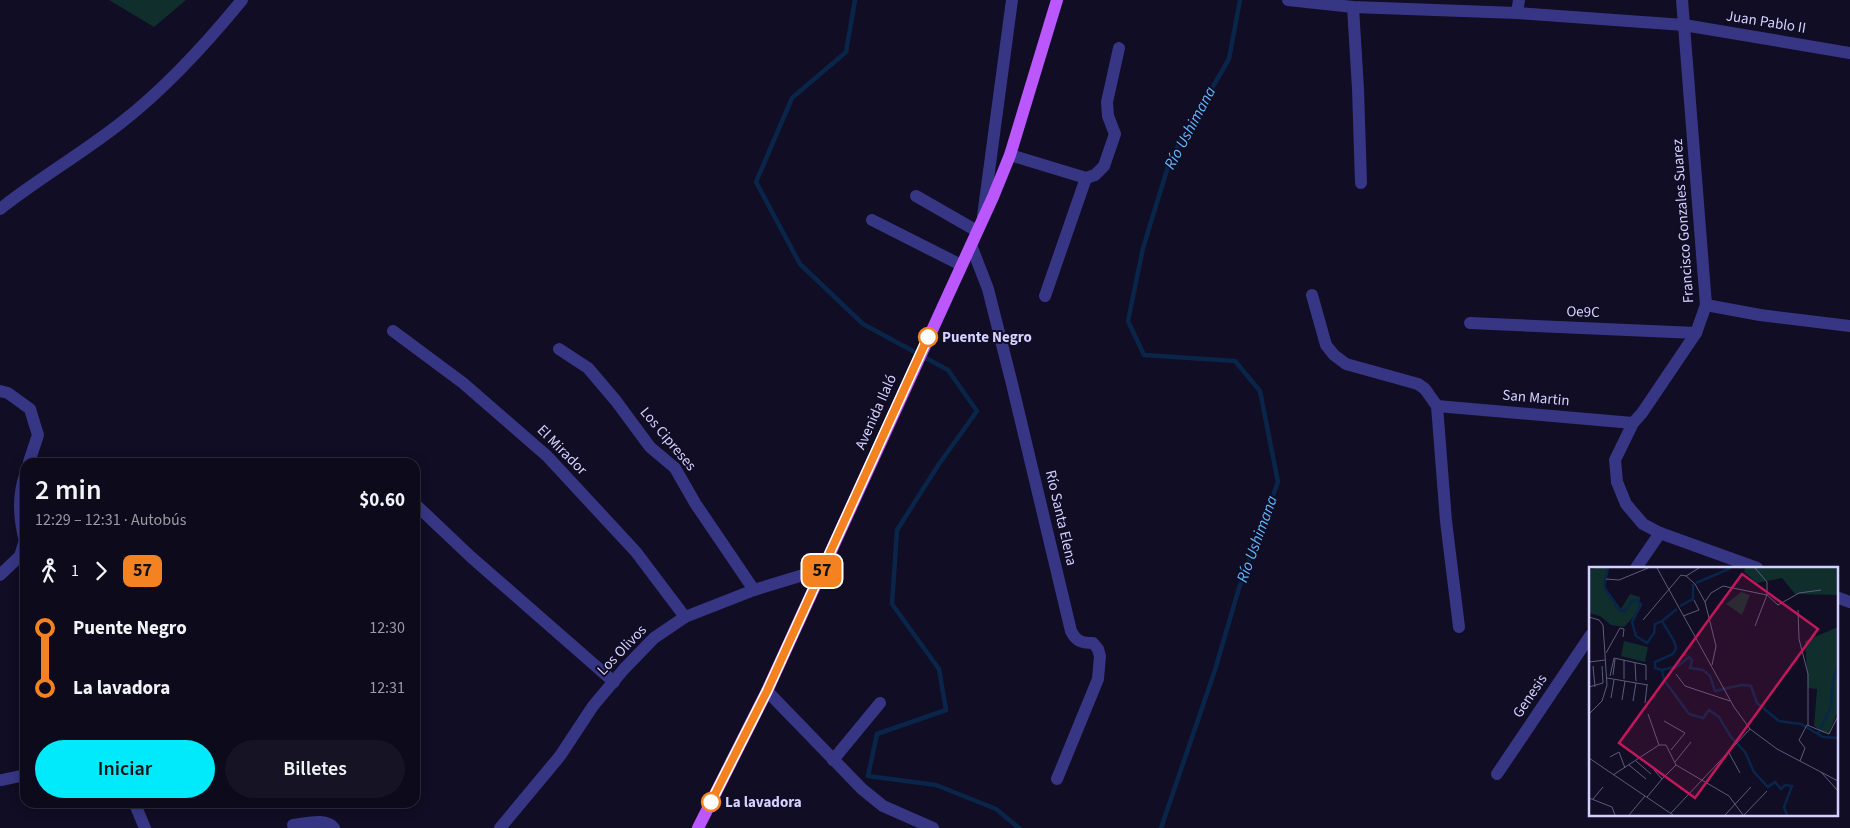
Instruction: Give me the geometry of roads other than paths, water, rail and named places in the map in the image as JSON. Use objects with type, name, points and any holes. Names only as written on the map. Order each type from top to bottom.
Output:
[{"type":"main road","name":"Avenida Ilaló","points":[[698,828],[767,691],[983,218],[1010,155],[1057,0]]},
{"type":"street","points":[[0,208],[91,145],[146,102],[187,62],[242,0]]},
{"type":"street","points":[[983,218],[1012,0]]},
{"type":"street","name":"Juan Pablo II","points":[[1288,0],[1684,25],[1850,53]]},
{"type":"street","points":[[1517,13],[1519,0]]},
{"type":"street","name":"Francisco Gonzales Suarez","points":[[1682,0],[1706,305],[1696,333],[1642,413],[1633,423],[1616,460],[1617,482],[1626,504],[1643,524],[1754,567]]},
{"type":"street","points":[[1347,4],[1358,89],[1361,183]]},
{"type":"street","points":[[1010,155],[1086,178],[1095,175],[1104,166],[1115,134],[1108,116],[1107,102],[1119,48]]},
{"type":"street","points":[[1045,296],[1086,178]]},
{"type":"street","points":[[916,196],[977,231]]},
{"type":"street","points":[[872,220],[961,265]]},
{"type":"street","name":"Río Santa Elena","points":[[970,245],[988,289],[1071,631],[1075,639],[1083,643],[1093,643],[1098,649],[1100,656],[1098,679],[1057,779]]},
{"type":"street","points":[[1312,294],[1326,345],[1334,355],[1346,364],[1418,384],[1425,389],[1437,406],[1446,521],[1459,627]]},
{"type":"street","points":[[1706,305],[1752,314],[1850,326]]},
{"type":"street","name":"Oe9C","points":[[1470,323],[1696,333]]},
{"type":"street","name":"El Mirador","points":[[393,330],[463,383],[547,456],[636,552],[685,617]]},
{"type":"street","name":"Los Cipreses","points":[[559,349],[575,358],[594,374],[650,447],[675,468],[695,503],[754,590]]},
{"type":"street","points":[[0,390],[8,393],[30,409],[38,435],[30,458]]},
{"type":"street","name":"San Martin","points":[[1437,406],[1633,423]]},
{"type":"street","points":[[420,509],[471,557],[614,682]]},
{"type":"street","points":[[1637,567],[1660,532]]},
{"type":"street","points":[[0,575],[20,556]]},
{"type":"street","name":"Los Olivos","points":[[500,828],[560,756],[593,706],[624,669],[654,638],[685,617],[754,590],[823,569]]},
{"type":"street","points":[[1838,598],[1850,602]]},
{"type":"street","name":"Genesis","points":[[1497,774],[1589,637]]},
{"type":"street","points":[[767,691],[862,789],[883,806],[933,828]]},
{"type":"street","points":[[833,760],[880,703]]},
{"type":"street","points":[[2,780],[20,776]]},
{"type":"street","points":[[137,808],[145,828]]},
{"type":"street","points":[[293,825],[325,822],[331,824],[334,828]]},
{"type":"waterway","points":[[855,0],[846,52],[792,98],[756,182],[800,264],[863,324],[948,370],[977,411],[939,464],[897,530],[892,604],[939,669],[946,710],[877,734],[868,776],[936,785],[996,809],[1019,828]]},
{"type":"waterway","name":"Río Ushimana","points":[[1161,828],[1215,670],[1239,588],[1278,482],[1260,391],[1235,361],[1144,355],[1128,321],[1143,248],[1170,160],[1229,59],[1240,0]]},
{"type":"place","name":"Puente Negro","points":[[928,337]]},
{"type":"place","name":"La lavadora","points":[[711,802]]}]
